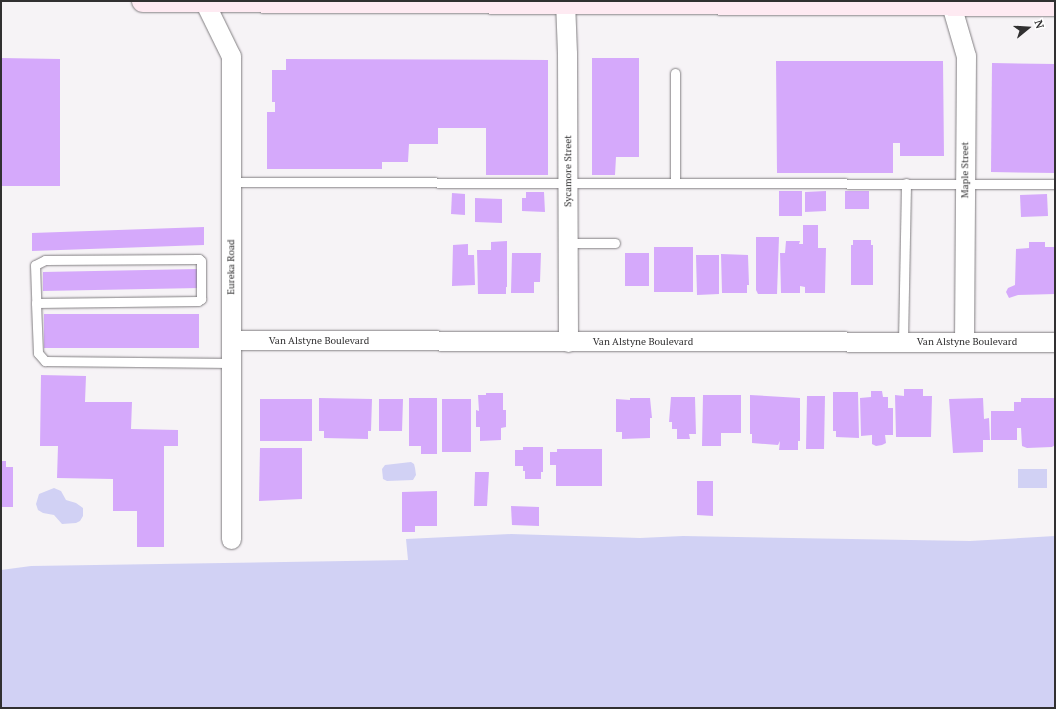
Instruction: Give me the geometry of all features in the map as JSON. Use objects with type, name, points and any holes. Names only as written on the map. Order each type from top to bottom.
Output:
[{"type":"main road","points":[[143,1],[951,3],[1055,5]]},
{"type":"street","name":"Eureka Road","points":[[204,1],[231,56],[231,539]]},
{"type":"street","name":"Sycamore Street","points":[[565,2],[568,182],[568,342]]},
{"type":"street","name":"Maple Street","points":[[951,3],[966,56],[964,342]]},
{"type":"street","name":"Van Alstyne Boulevard","points":[[231,340],[1055,342]]},
{"type":"lane","points":[[675,73],[675,182]]},
{"type":"lane","points":[[230,182],[1055,184]]},
{"type":"lane","points":[[903,341],[906,183]]},
{"type":"lane","points":[[568,243],[615,243]]},
{"type":"lane","points":[[36,303],[198,301],[201,299],[201,261],[199,259],[45,260],[35,265],[36,303],[38,353],[45,361],[231,364]]},
{"type":"water","points":[[411,462],[414,464],[416,475],[413,480],[387,481],[383,479],[382,469],[385,465]]},
{"type":"water","points":[[1018,469],[1047,469],[1047,488],[1018,488]]},
{"type":"water","points":[[54,488],[61,491],[66,500],[76,503],[83,508],[83,516],[80,521],[76,523],[62,524],[54,515],[43,513],[38,510],[36,504],[39,494]]},
{"type":"water","points":[[511,534],[640,538],[683,536],[970,541],[1055,536],[1055,708],[1,708],[1,570],[31,566],[408,560],[406,539]]},
{"type":"building","points":[[1,58],[60,59],[60,186],[1,186]]},
{"type":"building","points":[[592,58],[639,58],[639,157],[616,157],[615,175],[592,175]]},
{"type":"building","points":[[286,59],[548,60],[548,175],[486,175],[486,128],[438,128],[438,144],[409,144],[408,162],[382,162],[382,169],[267,169],[267,112],[275,112],[275,102],[272,102],[272,70],[286,70]]},
{"type":"building","points":[[776,61],[943,61],[944,156],[900,156],[900,143],[893,143],[893,173],[777,173]]},
{"type":"building","points":[[992,63],[1055,64],[1055,173],[991,172]]},
{"type":"building","points":[[779,191],[802,191],[802,216],[779,216]]},
{"type":"building","points":[[826,191],[826,211],[805,212],[805,192]]},
{"type":"building","points":[[845,191],[869,191],[869,209],[845,209]]},
{"type":"building","points":[[526,192],[544,192],[545,212],[522,211],[522,198],[526,198]]},
{"type":"building","points":[[452,193],[465,194],[465,215],[451,214]]},
{"type":"building","points":[[1047,194],[1048,216],[1021,217],[1020,195]]},
{"type":"building","points":[[475,198],[502,199],[502,223],[475,222]]},
{"type":"building","points":[[803,225],[818,225],[818,248],[826,248],[825,293],[805,293],[805,287],[800,286],[800,293],[781,293],[780,253],[785,253],[786,241],[800,241],[799,244],[803,244]]},
{"type":"building","points":[[204,227],[204,245],[32,251],[32,233]]},
{"type":"building","points":[[756,237],[779,237],[777,294],[758,294],[756,290]]},
{"type":"building","points":[[853,240],[871,240],[871,245],[873,245],[873,285],[851,285],[851,245],[853,245]]},
{"type":"building","points":[[507,241],[506,294],[478,294],[477,250],[491,250],[491,242]]},
{"type":"building","points":[[1029,242],[1045,242],[1045,247],[1055,247],[1055,294],[1018,295],[1009,298],[1006,292],[1008,288],[1015,285],[1016,249],[1029,248]]},
{"type":"building","points":[[468,244],[468,255],[474,255],[475,285],[452,286],[453,245]]},
{"type":"building","points":[[654,247],[693,247],[693,292],[654,292]]},
{"type":"building","points":[[512,253],[541,253],[540,282],[534,282],[534,293],[511,293]]},
{"type":"building","points":[[625,253],[649,253],[649,286],[625,286]]},
{"type":"building","points":[[721,254],[748,255],[749,285],[747,285],[747,293],[722,293]]},
{"type":"building","points":[[696,255],[719,255],[719,294],[697,295]]},
{"type":"building","points":[[198,269],[199,288],[43,291],[43,272]]},
{"type":"building","points":[[44,314],[199,314],[199,348],[44,348]]},
{"type":"building","points":[[41,375],[86,376],[85,402],[132,402],[131,429],[178,430],[178,446],[164,446],[164,547],[137,547],[137,511],[113,511],[113,479],[57,478],[58,446],[40,446]]},
{"type":"building","points":[[904,389],[923,389],[923,396],[932,396],[931,437],[896,437],[895,395],[904,396]]},
{"type":"building","points":[[871,391],[882,391],[883,397],[888,397],[888,408],[893,408],[893,435],[885,435],[886,443],[876,446],[872,444],[872,435],[861,436],[860,398],[871,397]]},
{"type":"building","points":[[833,392],[858,392],[859,438],[836,437],[836,431],[833,431]]},
{"type":"building","points":[[486,393],[503,393],[503,410],[506,410],[506,427],[501,428],[501,440],[480,441],[480,427],[476,427],[476,410],[479,411],[478,395],[486,395]]},
{"type":"building","points":[[703,395],[741,395],[741,433],[721,433],[721,446],[702,446]]},
{"type":"building","points":[[750,395],[800,398],[800,441],[798,441],[798,450],[779,450],[780,441],[778,445],[752,443],[752,434],[750,434]]},
{"type":"building","points":[[807,396],[825,396],[824,449],[806,449]]},
{"type":"building","points":[[671,397],[695,397],[696,434],[689,434],[690,439],[677,439],[677,429],[672,429],[672,422],[669,422]]},
{"type":"building","points":[[319,398],[372,399],[371,431],[368,431],[368,439],[324,438],[324,431],[319,431]]},
{"type":"building","points":[[409,398],[437,398],[437,454],[421,454],[421,446],[409,446]]},
{"type":"building","points":[[630,398],[650,398],[652,418],[650,418],[650,438],[622,439],[622,432],[616,432],[616,399],[630,400]]},
{"type":"building","points":[[983,398],[984,419],[989,418],[990,440],[983,440],[983,452],[953,453],[949,399]]},
{"type":"building","points":[[1021,398],[1055,398],[1055,445],[1052,447],[1027,448],[1022,446],[1021,428],[1017,428],[1017,440],[991,440],[991,411],[1014,411],[1014,402],[1021,402]]},
{"type":"building","points":[[260,399],[312,399],[312,441],[260,441]]},
{"type":"building","points":[[379,399],[403,399],[402,431],[379,431]]},
{"type":"building","points":[[442,399],[471,399],[471,452],[442,452]]},
{"type":"building","points":[[523,447],[543,447],[543,472],[541,472],[541,479],[525,479],[525,471],[523,471],[523,466],[515,466],[515,450],[523,450]]},
{"type":"building","points":[[260,448],[302,448],[302,499],[259,501]]},
{"type":"building","points":[[557,449],[602,449],[602,486],[556,486],[556,465],[550,465],[550,452],[557,452]]},
{"type":"building","points":[[1,461],[6,461],[6,467],[13,467],[13,507],[1,507]]},
{"type":"building","points":[[475,472],[489,472],[487,506],[474,506]]},
{"type":"building","points":[[697,481],[713,481],[713,516],[697,515]]},
{"type":"building","points":[[437,491],[437,526],[415,526],[415,532],[402,532],[402,492]]},
{"type":"building","points":[[511,506],[539,507],[539,526],[512,525]]}]
